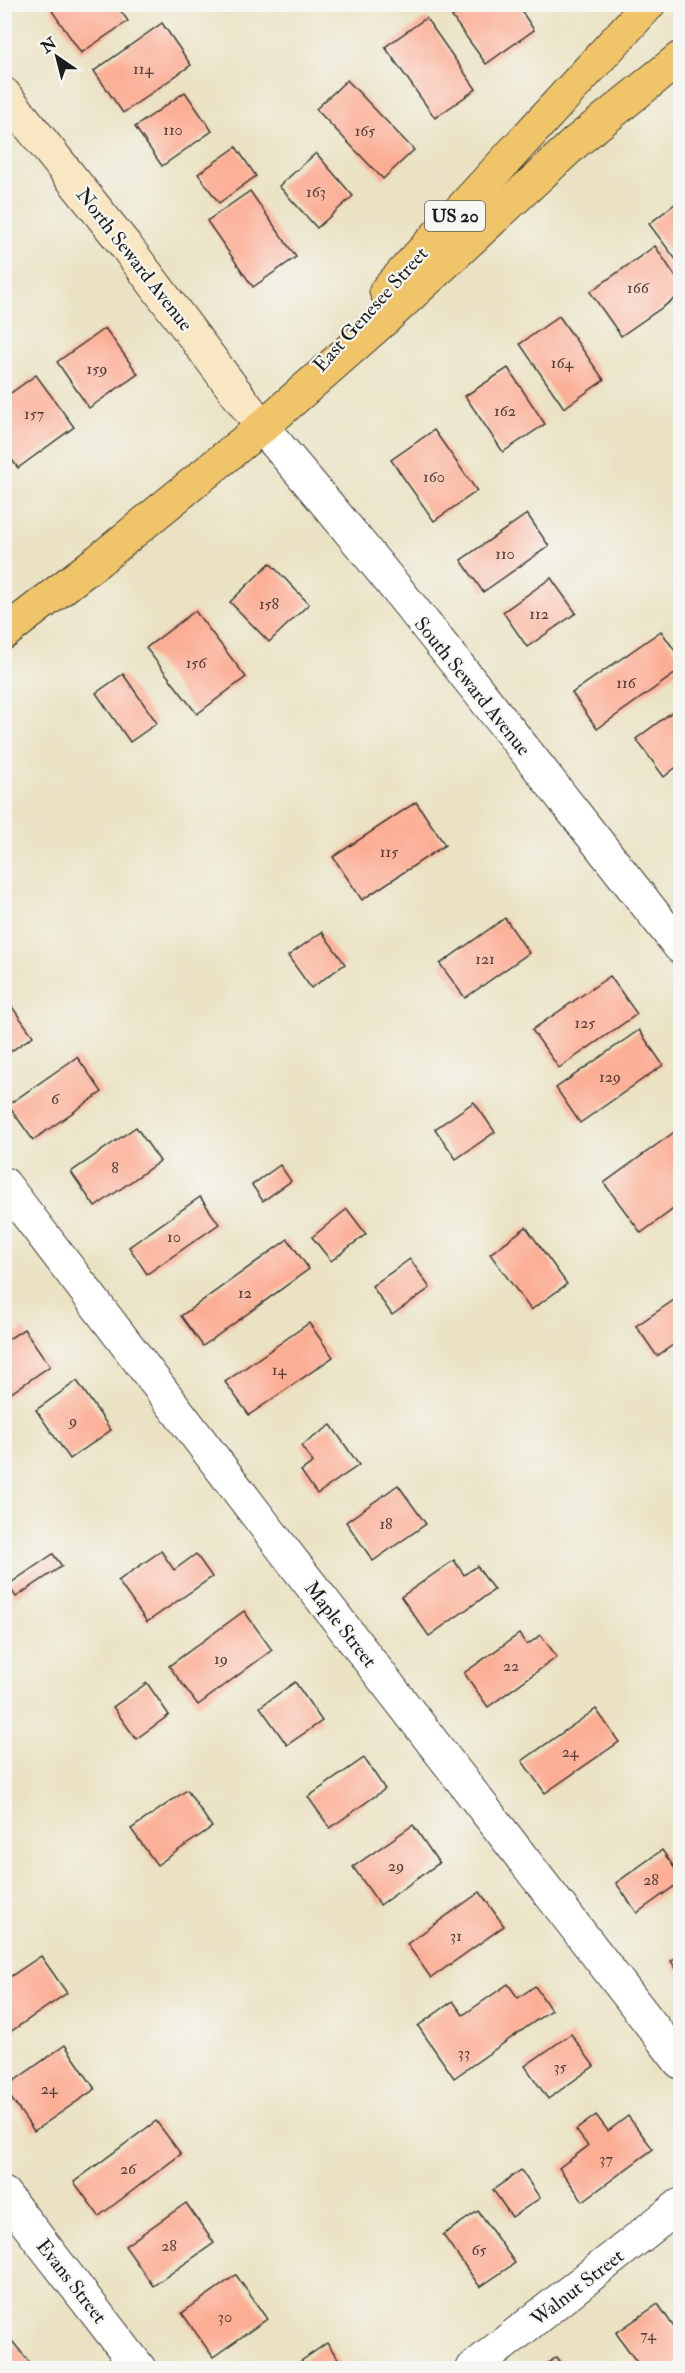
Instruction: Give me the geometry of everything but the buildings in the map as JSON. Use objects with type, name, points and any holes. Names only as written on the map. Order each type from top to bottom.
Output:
[{"type":"highway","name":"East Genesee Street","points":[[262,427],[649,4]]},
{"type":"highway","name":"East Genesee Street","points":[[4,633],[99,560],[262,427],[387,317],[576,142],[681,58]]},
{"type":"street","name":"North Seward Avenue","points":[[4,94],[125,245],[262,427]]},
{"type":"street","name":"South Seward Avenue","points":[[262,427],[317,491],[450,656],[681,947]]},
{"type":"street","name":"Maple Street","points":[[4,1184],[273,1536],[681,2062]]},
{"type":"street","name":"Evans Street","points":[[4,2194],[139,2368]]},
{"type":"street","name":"Walnut Street","points":[[472,2368],[681,2205]]}]
